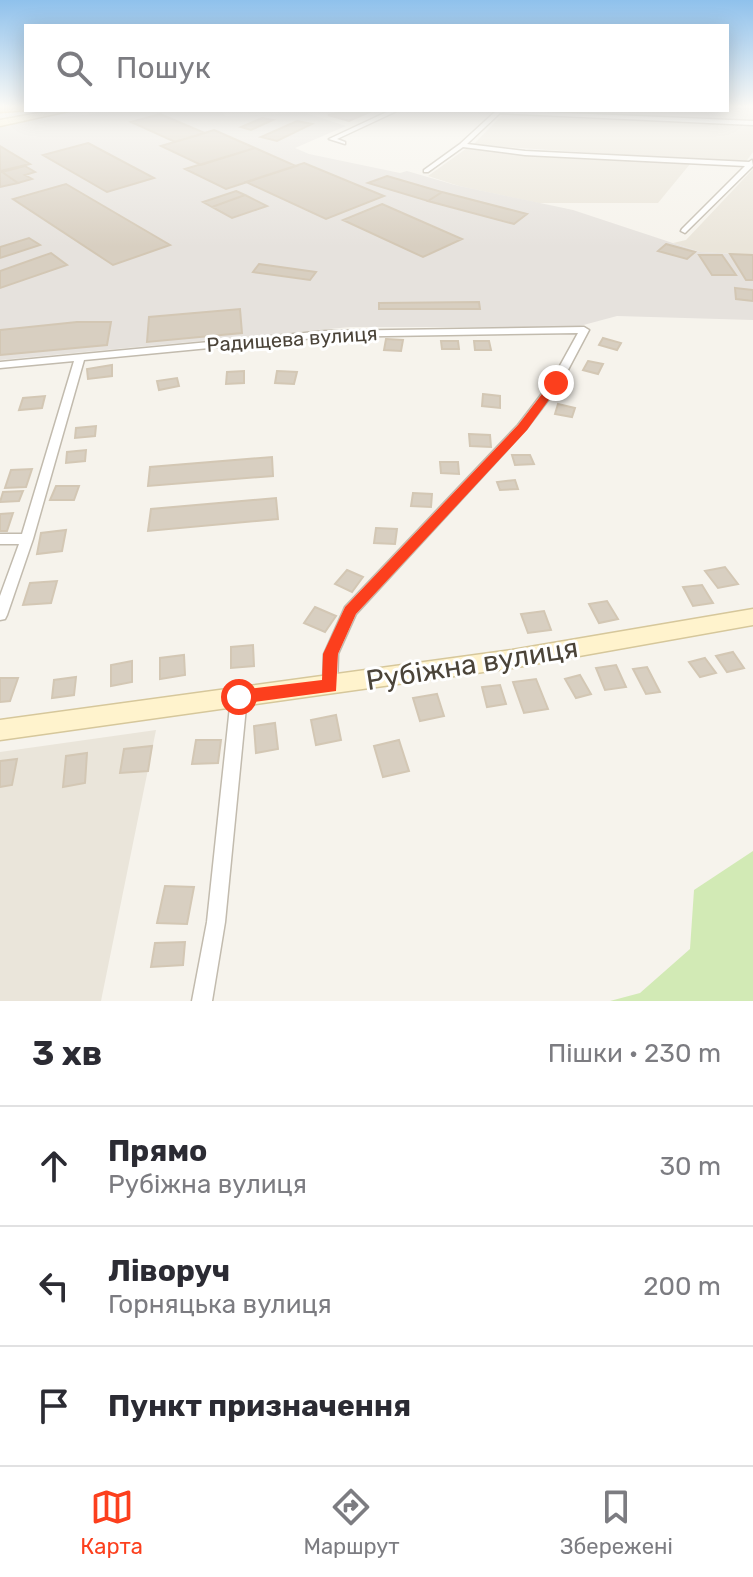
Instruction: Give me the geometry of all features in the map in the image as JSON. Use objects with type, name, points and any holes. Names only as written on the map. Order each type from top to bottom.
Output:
[{"type":"street","points":[[426,171],[450,154]]},
{"type":"street","points":[[551,154],[752,163]]},
{"type":"street","points":[[685,231],[752,163]]},
{"type":"street","name":"Радищева вулиця","points":[[0,365],[325,334],[584,330],[556,383],[522,427],[350,611],[331,654],[330,686]]},
{"type":"street","points":[[0,615],[27,539],[80,357]]},
{"type":"street","points":[[0,539],[27,539]]},
{"type":"street","name":"Рубіжна вулиця","points":[[0,730],[527,657],[753,617]]},
{"type":"street","points":[[202,1001],[216,922],[239,697]]},
{"type":"shaded area","points":[[0,154],[308,154],[400,173],[407,171],[455,185],[573,210],[700,252],[753,255],[753,320],[617,316],[576,327],[350,327],[0,360]]},
{"type":"shaded area","points":[[459,154],[690,164],[658,203],[538,203],[428,176]]},
{"type":"shaded area","points":[[605,154],[752,154],[745,163]]},
{"type":"shaded area","points":[[753,169],[753,255],[700,252],[673,243],[686,240]]},
{"type":"shaded area","points":[[156,730],[101,1001],[0,1001],[0,752]]},
{"type":"green space","points":[[753,851],[753,1001],[610,1001],[640,993],[690,949],[694,890]]},
{"type":"building","points":[[0,154],[13,154],[30,164],[0,171]]},
{"type":"building","points":[[108,154],[154,178],[107,192],[43,155]]},
{"type":"building","points":[[177,154],[237,154],[201,165]]},
{"type":"building","points":[[236,154],[268,154],[296,166],[226,189],[185,169]]},
{"type":"building","points":[[304,163],[384,196],[326,219],[246,182]]},
{"type":"building","points":[[25,166],[35,172],[25,175],[32,179],[18,183],[2,172]]},
{"type":"building","points":[[2,172],[18,183],[0,187]]},
{"type":"building","points":[[387,176],[442,192],[428,201],[368,183]]},
{"type":"building","points":[[66,184],[170,245],[113,265],[13,199]]},
{"type":"building","points":[[236,191],[245,195],[212,207],[203,202]]},
{"type":"building","points":[[442,192],[527,214],[514,224],[428,201]]},
{"type":"building","points":[[245,195],[267,206],[232,218],[212,207]]},
{"type":"building","points":[[382,204],[462,239],[423,257],[343,220]]},
{"type":"building","points":[[29,238],[40,245],[0,258],[0,247]]},
{"type":"building","points":[[666,244],[695,252],[687,259],[658,251]]},
{"type":"building","points":[[51,253],[67,265],[0,288],[0,271]]},
{"type":"building","points":[[730,254],[753,255],[753,280],[746,280]]},
{"type":"building","points":[[699,255],[722,255],[736,275],[712,275]]},
{"type":"building","points":[[259,264],[316,272],[310,280],[253,272]]},
{"type":"building","points":[[735,288],[753,290],[753,301],[736,299]]},
{"type":"building","points":[[479,302],[480,309],[379,309],[379,303]]},
{"type":"building","points":[[240,309],[242,333],[147,342],[149,317]]},
{"type":"building","points":[[77,322],[111,322],[107,345],[0,355],[0,330]]},
{"type":"building","points":[[603,338],[621,343],[617,350],[599,345]]},
{"type":"building","points":[[386,339],[403,340],[401,351],[384,350]]},
{"type":"building","points":[[441,341],[458,341],[459,349],[442,349]]},
{"type":"building","points":[[474,341],[489,341],[491,350],[475,350]]},
{"type":"building","points":[[588,361],[603,364],[598,374],[583,370]]},
{"type":"building","points":[[112,365],[112,376],[88,379],[87,369]]},
{"type":"building","points":[[244,371],[244,383],[226,384],[227,372]]},
{"type":"building","points":[[277,371],[297,372],[294,384],[275,383]]},
{"type":"building","points":[[177,378],[179,386],[159,390],[157,381]]},
{"type":"building","points":[[483,394],[500,396],[500,408],[482,406]]},
{"type":"building","points":[[45,396],[42,408],[19,410],[23,398]]},
{"type":"building","points":[[558,404],[575,408],[572,417],[555,414]]},
{"type":"building","points":[[96,426],[95,436],[75,438],[76,428]]},
{"type":"building","points":[[469,434],[490,435],[491,447],[470,446]]},
{"type":"building","points":[[86,450],[85,461],[66,463],[67,452]]},
{"type":"building","points":[[512,455],[530,455],[534,464],[515,465]]},
{"type":"building","points":[[272,457],[273,476],[148,486],[150,467]]},
{"type":"building","points":[[440,462],[458,462],[459,474],[441,473]]},
{"type":"building","points":[[32,469],[26,487],[5,488],[11,470]]},
{"type":"building","points":[[515,480],[518,489],[500,490],[497,482]]},
{"type":"building","points":[[56,486],[79,486],[74,500],[50,500]]},
{"type":"building","points":[[23,491],[19,501],[0,502],[3,492]]},
{"type":"building","points":[[413,493],[432,494],[431,507],[411,506]]},
{"type":"building","points":[[276,498],[278,519],[148,531],[151,509]]},
{"type":"building","points":[[13,513],[7,531],[0,531],[0,514]]},
{"type":"building","points":[[376,528],[397,529],[395,544],[374,543]]},
{"type":"building","points":[[66,530],[62,551],[37,554],[41,533]]},
{"type":"building","points":[[725,567],[738,584],[718,588],[705,571]]},
{"type":"building","points":[[347,570],[363,577],[352,592],[335,584]]},
{"type":"building","points":[[57,581],[51,603],[23,605],[30,583]]},
{"type":"building","points":[[702,585],[713,603],[693,606],[683,587]]},
{"type":"building","points":[[607,601],[618,619],[599,623],[589,604]]},
{"type":"building","points":[[315,607],[336,616],[325,632],[304,623]]},
{"type":"building","points":[[544,611],[551,630],[528,633],[521,614]]},
{"type":"building","points":[[253,645],[254,666],[231,668],[231,647]]},
{"type":"building","points":[[733,652],[744,668],[727,672],[716,656]]},
{"type":"building","points":[[184,655],[185,675],[160,679],[160,658]]},
{"type":"building","points":[[705,658],[716,673],[700,677],[689,662]]},
{"type":"building","points":[[132,661],[132,682],[111,686],[111,665]]},
{"type":"building","points":[[616,665],[626,687],[605,690],[596,668]]},
{"type":"building","points":[[647,667],[660,692],[646,694],[633,669]]},
{"type":"building","points":[[580,675],[591,694],[576,698],[565,679]]},
{"type":"building","points":[[76,677],[74,695],[52,698],[54,680]]},
{"type":"building","points":[[0,678],[18,678],[10,701],[0,702]]},
{"type":"building","points":[[536,679],[548,709],[524,713],[513,682]]},
{"type":"building","points":[[500,685],[506,704],[487,707],[482,687]]},
{"type":"building","points":[[437,694],[444,716],[420,721],[413,698]]},
{"type":"building","points":[[336,715],[341,740],[316,745],[311,720]]},
{"type":"building","points":[[275,723],[278,749],[256,753],[254,726]]},
{"type":"building","points":[[196,740],[221,740],[218,763],[192,764]]},
{"type":"building","points":[[399,740],[409,771],[383,777],[374,746]]},
{"type":"building","points":[[152,746],[148,771],[120,773],[124,749]]},
{"type":"building","points":[[87,753],[85,783],[63,787],[66,756]]},
{"type":"building","points":[[17,759],[12,785],[0,787],[0,761]]},
{"type":"building","points":[[165,886],[194,887],[187,924],[157,923]]},
{"type":"building","points":[[185,942],[183,965],[151,967],[155,943]]},
{"type":"route","points":[[239,697],[330,686],[331,654],[338,632],[350,611],[522,427],[556,383]]}]
